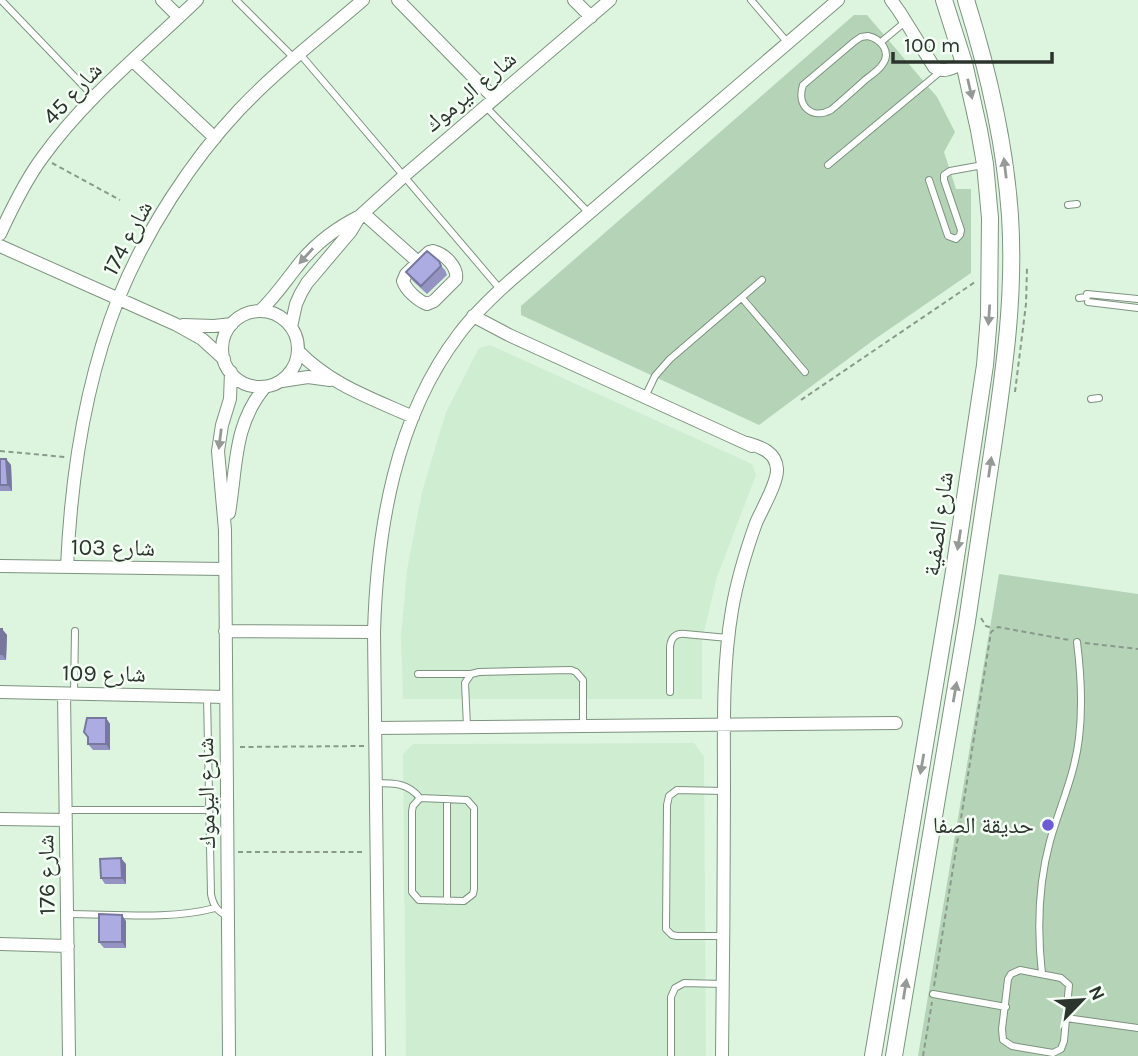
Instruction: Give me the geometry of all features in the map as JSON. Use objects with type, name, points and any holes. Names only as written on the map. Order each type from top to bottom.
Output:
[{"type":"main road","name":"شارع الصفية","points":[[873,1056],[962,521],[985,365],[989,316],[990,218],[985,164],[964,63],[944,0]]},
{"type":"main road","name":"شارع الصفية","points":[[894,1056],[973,583],[1001,400],[1010,312],[1010,216],[1004,161],[988,76],[966,0]]},
{"type":"main road","points":[[990,218],[1003,220],[1010,216]]},
{"type":"street","points":[[162,0],[179,17]]},
{"type":"street","name":"شارع 45","points":[[0,234],[30,175],[76,117],[197,0]]},
{"type":"street","name":"شارع 174","points":[[67,567],[76,458],[94,377],[118,299],[140,253],[187,174],[240,109],[363,0]]},
{"type":"street","points":[[398,0],[490,102]]},
{"type":"street","points":[[575,0],[591,17]]},
{"type":"street","name":"شارع اليرموك","points":[[260,311],[321,240],[362,214],[610,0]]},
{"type":"street","points":[[379,1056],[374,632],[383,522],[391,486],[413,417],[433,374],[458,335],[500,289],[838,0]]},
{"type":"street","points":[[899,8],[934,67],[941,71],[964,63]]},
{"type":"street","points":[[133,61],[215,138]]},
{"type":"street","points":[[362,214],[418,262]]},
{"type":"street","name":"شارع اليرموك","points":[[291,327],[301,293],[307,283],[362,214]]},
{"type":"street","points":[[0,246],[175,324],[202,339],[224,359],[230,372],[250,386],[265,387],[295,377],[335,382]]},
{"type":"street","points":[[429,252],[438,252],[456,268],[456,279],[430,303],[423,303],[404,285],[404,277],[418,262],[429,252]]},
{"type":"street","points":[[224,359],[223,340],[232,324],[240,317],[260,311],[278,315],[295,334],[298,351],[293,368],[282,381]]},
{"type":"street","points":[[473,316],[645,397],[763,448],[773,457],[777,476],[747,549],[728,638],[724,725],[722,1056]]},
{"type":"street","points":[[175,324],[232,324]]},
{"type":"street","points":[[298,351],[335,382],[413,417]]},
{"type":"street","name":"شارع اليرموك","points":[[229,1056],[225,530],[219,451],[222,425],[230,399],[230,372]]},
{"type":"street","name":"شارع اليرموك","points":[[225,530],[237,444],[248,410],[265,387]]},
{"type":"street","name":"شارع 103","points":[[0,566],[225,569]]},
{"type":"street","points":[[225,631],[374,632]]},
{"type":"street","name":"شارع 109","points":[[0,692],[226,697]]},
{"type":"street","name":"شارع 176","points":[[69,694],[66,815],[69,1056]]},
{"type":"street","points":[[375,728],[896,723]]},
{"type":"street","points":[[0,818],[66,815]]},
{"type":"street","points":[[0,944],[68,946]]},
{"type":"lane","points":[[1,0],[94,97]]},
{"type":"lane","points":[[236,0],[298,57],[500,289]]},
{"type":"lane","points":[[751,0],[788,43]]},
{"type":"lane","points":[[881,42],[899,8]]},
{"type":"lane","points":[[868,36],[881,42],[886,54],[882,66],[831,110],[817,114],[804,106],[801,92],[803,85],[809,80],[861,37],[868,36]]},
{"type":"lane","points":[[828,165],[941,71]]},
{"type":"lane","points":[[490,102],[589,213]]},
{"type":"lane","points":[[929,180],[948,236],[956,239],[961,230],[944,175],[950,171],[985,164]]},
{"type":"lane","points":[[1068,205],[1077,204]]},
{"type":"lane","points":[[645,397],[655,376],[670,359],[762,280]]},
{"type":"lane","points":[[742,298],[805,372]]},
{"type":"lane","points":[[1079,298],[1138,299]]},
{"type":"lane","points":[[1088,298],[1138,308]]},
{"type":"lane","points":[[1091,399],[1099,398]]},
{"type":"lane","points":[[69,694],[75,631]]},
{"type":"lane","points":[[670,692],[670,641],[674,636],[685,634],[728,638]]},
{"type":"lane","points":[[1042,974],[1038,942],[1042,883],[1049,844],[1069,784],[1079,739],[1082,694],[1077,642]]},
{"type":"lane","points":[[418,674],[576,671],[583,680],[583,725]]},
{"type":"lane","points":[[467,726],[465,683],[471,674]]},
{"type":"lane","points":[[207,696],[211,894],[215,908],[229,917]]},
{"type":"lane","points":[[376,783],[405,786],[420,798]]},
{"type":"lane","points":[[723,936],[677,936],[668,933],[666,929],[669,796],[677,790],[724,791]]},
{"type":"lane","points":[[420,798],[467,800],[471,804],[475,814],[473,894],[470,899],[419,900],[412,892],[412,806],[420,798]]},
{"type":"lane","points":[[447,799],[447,901]]},
{"type":"lane","points":[[66,815],[209,810]]},
{"type":"lane","points":[[68,914],[175,915],[215,908]]},
{"type":"lane","points":[[1020,970],[1042,974],[1062,978],[1068,982],[1070,988],[1064,1041],[1061,1049],[1053,1053],[1032,1053],[1008,1045],[1003,1040],[1007,984],[1011,974],[1020,970]]},
{"type":"lane","points":[[671,1056],[671,998],[675,988],[684,984],[723,984]]},
{"type":"lane","points":[[933,994],[1006,1007]]},
{"type":"lane","points":[[1066,1018],[1138,1028]]},
{"type":"path","points":[[42,158],[120,200]]},
{"type":"path","points":[[801,400],[991,271]]},
{"type":"path","points":[[0,451],[76,458]]},
{"type":"path","points":[[923,1056],[991,632],[998,627],[1077,642],[1138,649]]},
{"type":"path","points":[[227,747],[375,746]]},
{"type":"path","points":[[228,852],[376,852]]},
{"type":"shaded area","points":[[854,15],[867,15],[937,97],[955,132],[944,152],[956,189],[971,189],[971,273],[875,339],[759,425],[521,315],[521,306]]},
{"type":"shaded area","points":[[490,345],[752,464],[756,475],[717,577],[702,640],[702,699],[403,699],[401,637],[407,570],[422,492],[446,412],[479,348]]},
{"type":"shaded area","name":"حديقة الصفا","points":[[999,574],[1138,594],[1138,1056],[918,1056]]},
{"type":"shaded area","points":[[694,743],[704,757],[706,1056],[406,1056],[403,754],[413,744]]},
{"type":"building","points":[[427,251],[441,266],[421,286],[406,272]]},
{"type":"building","points":[[0,459],[6,459],[8,485],[0,485]]},
{"type":"building","points":[[2,629],[2,654],[0,654]]},
{"type":"building","points":[[87,718],[106,718],[106,744],[88,744],[88,737],[84,732]]},
{"type":"building","points":[[121,858],[122,878],[101,878],[100,859]]},
{"type":"building","points":[[99,914],[122,915],[122,942],[99,942]]},
{"type":"place","name":"حديقة الصفا","points":[[1048,825]]}]
